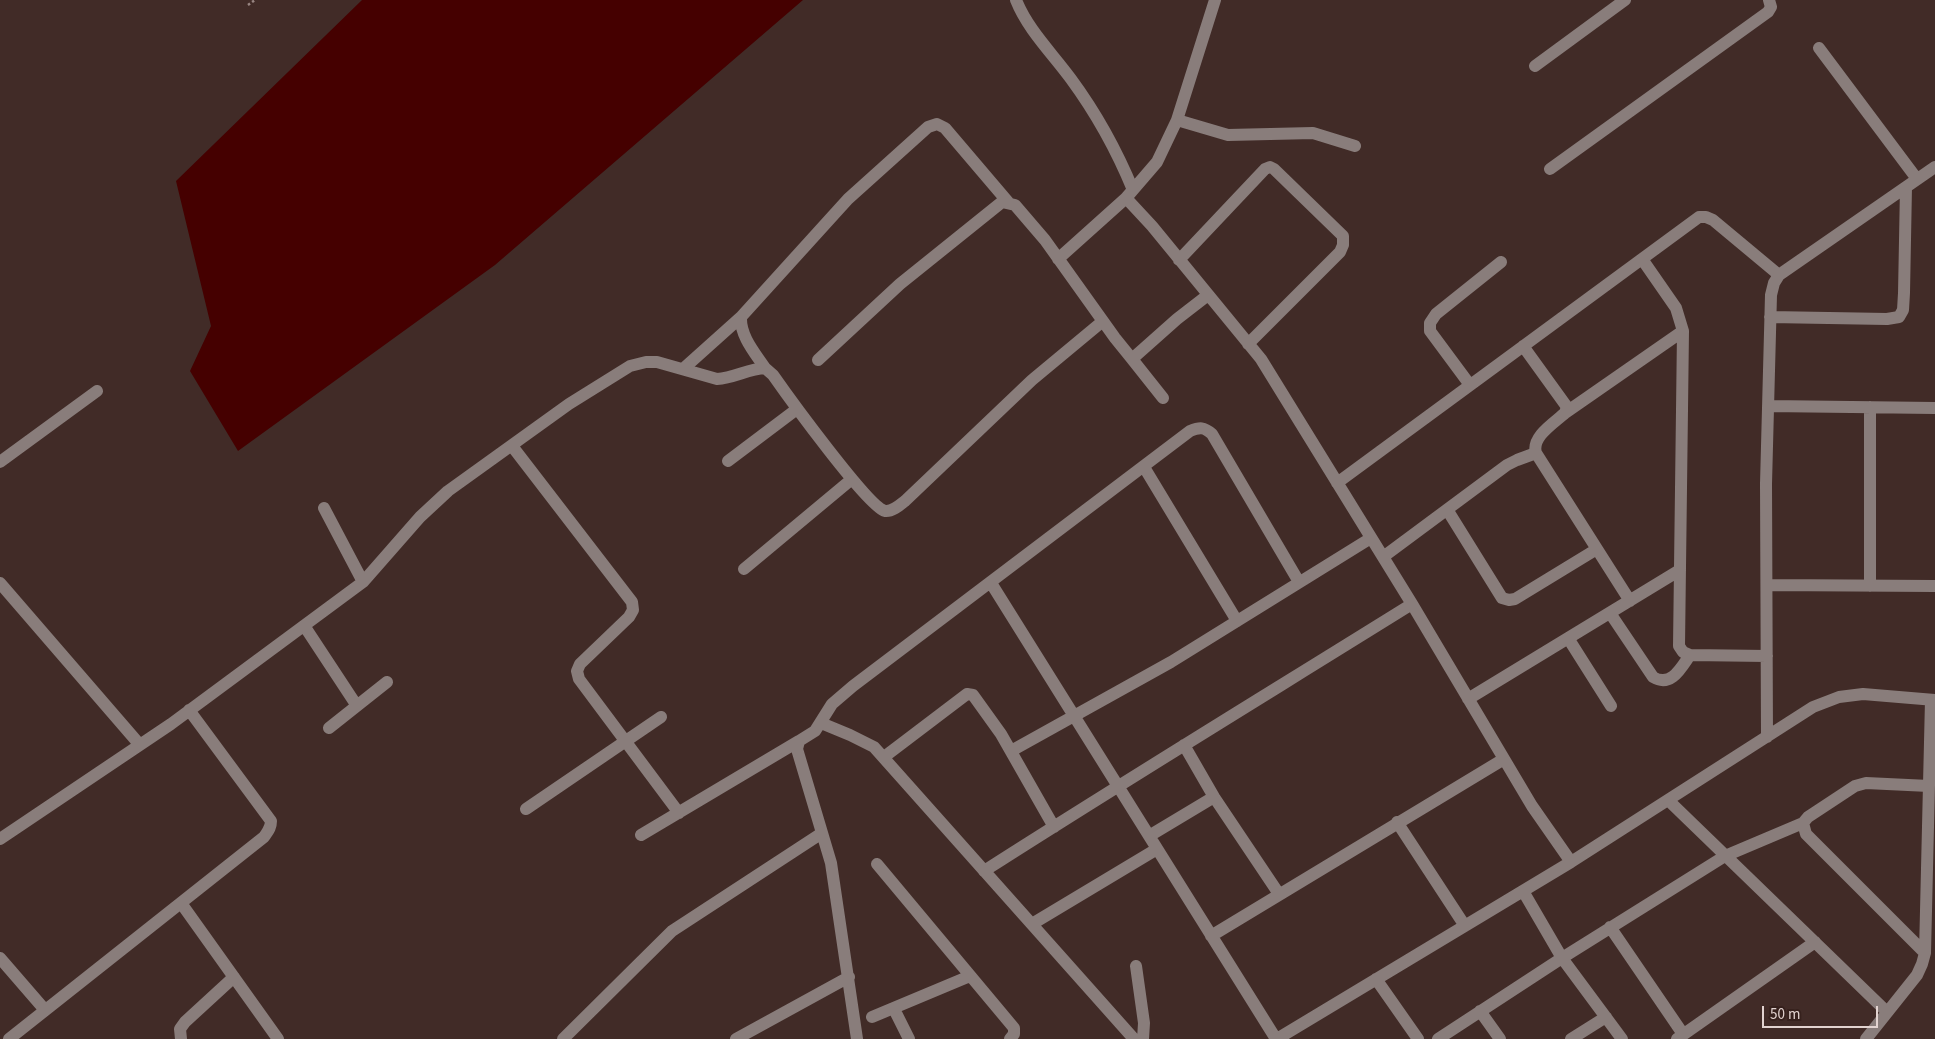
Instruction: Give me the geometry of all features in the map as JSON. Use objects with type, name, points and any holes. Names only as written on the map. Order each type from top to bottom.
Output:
[{"type":"street","points":[[1016,0],[1025,21],[1072,80],[1113,146],[1120,159],[1129,194],[1179,260],[1261,359],[1412,604],[1532,806],[1571,862]]},
{"type":"street","points":[[1058,259],[1129,194],[1157,162],[1177,120],[1215,0]]},
{"type":"street","points":[[1535,66],[1625,0]]},
{"type":"street","points":[[1550,169],[1768,12],[1771,7],[1771,1]]},
{"type":"street","points":[[1770,316],[1887,319],[1899,317],[1903,310],[1912,183],[1819,48]]},
{"type":"street","points":[[1177,120],[1228,135],[1313,133],[1355,146]]},
{"type":"street","points":[[683,369],[741,317],[848,199],[928,127],[937,124],[945,128],[1008,202]]},
{"type":"street","points":[[1179,260],[1265,168],[1270,167],[1343,236],[1340,252],[1248,344]]},
{"type":"street","points":[[1767,737],[1768,406],[1771,295],[1774,283],[1779,275],[1935,168]]},
{"type":"street","points":[[818,360],[900,284],[1002,202],[1008,202],[1015,205],[1058,259],[1102,321],[1163,398]]},
{"type":"street","points":[[1337,483],[1699,217],[1713,220],[1779,275]]},
{"type":"street","points":[[1642,259],[1676,308],[1683,331],[1679,646],[1683,652],[1690,655],[1767,656]]},
{"type":"street","points":[[1470,386],[1430,330],[1430,323],[1436,314],[1501,262]]},
{"type":"street","points":[[1132,359],[1208,295]]},
{"type":"street","points":[[741,317],[741,326],[744,334],[765,368],[852,479],[876,506],[884,511],[891,510],[905,501],[1032,380],[1102,321]]},
{"type":"street","points":[[1630,601],[1534,448],[1536,441],[1565,413],[1683,331]]},
{"type":"street","points":[[1523,346],[1564,400],[1567,407],[1565,413]]},
{"type":"street","points":[[0,839],[140,745],[305,627],[363,582],[420,517],[448,491],[569,404],[630,366],[646,362],[657,362],[717,378],[726,378],[765,368]]},
{"type":"street","points":[[0,462],[97,391]]},
{"type":"street","points":[[1768,406],[1935,408]]},
{"type":"street","points":[[1870,407],[1870,586]]},
{"type":"street","points":[[728,461],[797,409]]},
{"type":"street","points":[[641,835],[801,740],[818,727],[832,704],[853,686],[1190,432],[1199,428],[1205,428],[1212,434],[1299,582]]},
{"type":"street","points":[[512,446],[632,602],[633,610],[629,617],[580,664],[577,671],[578,679],[679,813]]},
{"type":"street","points":[[1383,557],[1448,511],[1507,465],[1536,453]]},
{"type":"street","points":[[1144,467],[1237,621]]},
{"type":"street","points":[[744,569],[852,479]]},
{"type":"street","points":[[324,508],[363,582]]},
{"type":"street","points":[[1448,511],[1502,598],[1509,600],[1515,599],[1597,549]]},
{"type":"street","points":[[1011,751],[1171,662],[1371,538]]},
{"type":"street","points":[[1468,699],[1680,570]]},
{"type":"street","points":[[0,583],[140,745]]},
{"type":"street","points":[[991,583],[1276,1039],[1571,862],[1813,707],[1839,697],[1863,694],[1933,700],[1924,953],[1922,964],[1916,975],[1866,1039]]},
{"type":"street","points":[[1766,585],[1935,586]]},
{"type":"street","points":[[984,871],[1118,785],[1412,604]]},
{"type":"street","points":[[1610,613],[1653,677],[1659,681],[1666,681],[1678,673],[1690,655]]},
{"type":"street","points":[[305,627],[357,706]]},
{"type":"street","points":[[1568,638],[1611,706]]},
{"type":"street","points":[[330,728],[387,682]]},
{"type":"street","points":[[884,757],[967,694],[973,694],[1011,751],[1054,826]]},
{"type":"street","points":[[9,1039],[264,837],[271,827],[271,821],[189,710]]},
{"type":"street","points":[[526,809],[661,717]]},
{"type":"street","points":[[818,727],[874,747],[1134,1039]]},
{"type":"street","points":[[801,740],[797,749],[831,863],[857,1039]]},
{"type":"street","points":[[1184,746],[1214,797],[1279,894]]},
{"type":"street","points":[[1211,936],[1504,759]]},
{"type":"street","points":[[1438,1039],[1610,927],[1725,856],[1803,824],[1808,818],[1855,786],[1878,783],[1929,786]]},
{"type":"street","points":[[1149,836],[1214,797]]},
{"type":"street","points":[[1668,800],[1887,1012]]},
{"type":"street","points":[[1397,822],[1465,926]]},
{"type":"street","points":[[1803,824],[1806,834],[1924,953]]},
{"type":"street","points":[[563,1039],[672,931],[822,833]]},
{"type":"street","points":[[1032,924],[1157,849]]},
{"type":"street","points":[[878,864],[1014,1028],[1014,1034],[1010,1039]]},
{"type":"street","points":[[1523,891],[1562,958],[1622,1039]]},
{"type":"street","points":[[181,903],[278,1039]]},
{"type":"street","points":[[1610,927],[1680,1037],[1814,942]]},
{"type":"street","points":[[0,958],[45,1010]]},
{"type":"street","points":[[1136,966],[1144,1024],[1143,1039]]},
{"type":"street","points":[[872,1017],[970,976]]},
{"type":"street","points":[[180,1039],[180,1029],[185,1022],[234,977]]},
{"type":"street","points":[[736,1039],[849,977]]},
{"type":"street","points":[[1376,980],[1418,1039]]},
{"type":"street","points":[[894,1009],[909,1039]]},
{"type":"street","points":[[1480,1011],[1500,1039]]},
{"type":"street","points":[[1571,1039],[1606,1017]]},
{"type":"path","points":[[248,5],[255,0]]},
{"type":"shaded area","points":[[362,0],[803,0],[495,265],[238,451],[190,371],[211,326],[176,181]]}]
